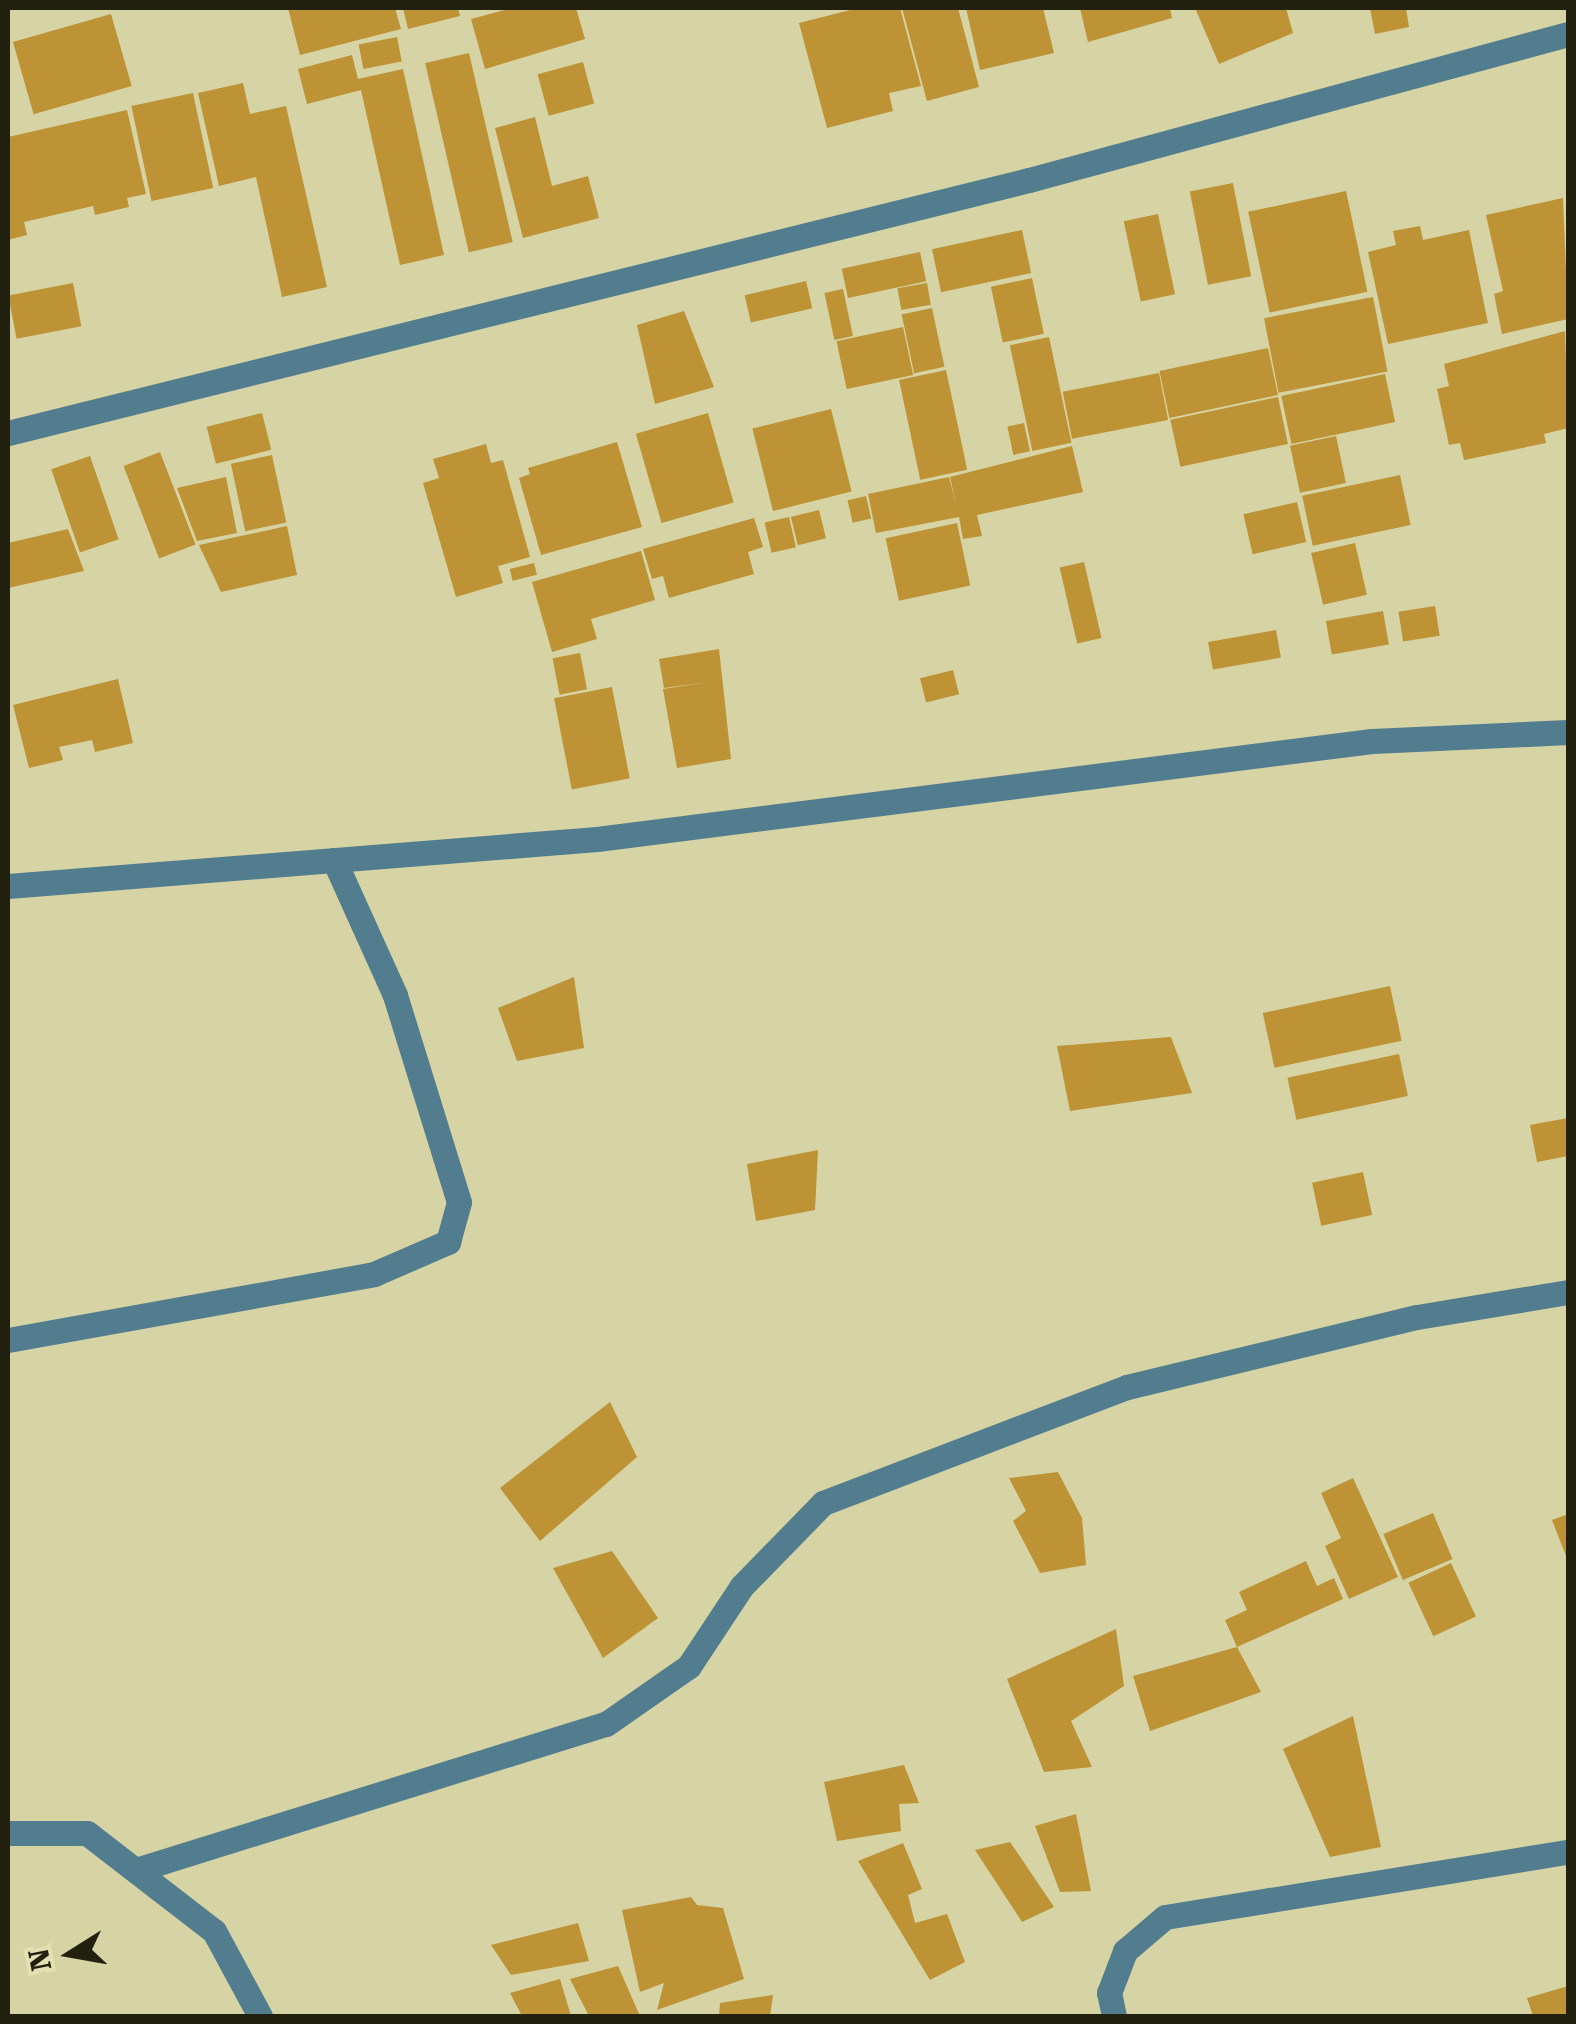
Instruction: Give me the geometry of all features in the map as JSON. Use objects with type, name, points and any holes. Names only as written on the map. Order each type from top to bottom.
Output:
[{"type":"street","points":[[8,434],[1029,180],[1568,34]]},
{"type":"street","points":[[8,886],[597,839],[1372,741],[1568,732]]},
{"type":"street","points":[[8,1340],[374,1274],[448,1242],[459,1202],[395,994],[334,860]]},
{"type":"street","points":[[136,1870],[606,1724],[690,1666],[742,1586],[823,1502],[1127,1386],[1418,1317],[1568,1292]]},
{"type":"street","points":[[8,1834],[87,1833],[214,1931],[260,2016]]},
{"type":"street","points":[[1114,2016],[1109,1993],[1126,1951],[1165,1917],[1568,1852]]},
{"type":"building","points":[[288,8],[395,8],[401,29],[300,55]]},
{"type":"building","points":[[403,8],[458,8],[460,16],[408,29]]},
{"type":"building","points":[[512,8],[576,8],[585,39],[485,69],[471,19]]},
{"type":"building","points":[[858,8],[900,8],[921,86],[889,93],[893,111],[827,128],[799,23]]},
{"type":"building","points":[[902,8],[958,8],[979,87],[927,101]]},
{"type":"building","points":[[966,8],[1043,8],[1054,53],[980,70]]},
{"type":"building","points":[[1080,8],[1170,8],[1172,18],[1088,42]]},
{"type":"building","points":[[1195,8],[1286,8],[1293,33],[1219,64]]},
{"type":"building","points":[[1370,8],[1406,8],[1409,27],[1375,34]]},
{"type":"building","points":[[111,14],[132,86],[34,114],[13,42]]},
{"type":"building","points":[[397,37],[402,62],[363,69],[359,44]]},
{"type":"building","points":[[469,53],[513,242],[469,252],[425,63]]},
{"type":"building","points":[[352,55],[358,79],[403,69],[444,255],[400,265],[361,90],[307,104],[298,69]]},
{"type":"building","points":[[583,62],[594,104],[549,116],[538,74]]},
{"type":"building","points":[[243,83],[250,114],[286,106],[327,287],[282,297],[256,177],[219,186],[198,93]]},
{"type":"building","points":[[193,93],[213,188],[152,201],[131,106]]},
{"type":"building","points":[[127,110],[146,194],[127,198],[129,207],[95,215],[93,206],[24,222],[27,235],[8,240],[8,137]]},
{"type":"building","points":[[535,117],[552,186],[588,176],[599,218],[523,238],[495,128]]},
{"type":"building","points":[[1233,183],[1251,276],[1208,285],[1190,191]]},
{"type":"building","points":[[1346,191],[1367,292],[1270,313],[1248,212]]},
{"type":"building","points":[[1563,198],[1568,319],[1502,334],[1494,294],[1503,291],[1486,215]]},
{"type":"building","points":[[1158,214],[1175,294],[1141,301],[1124,221]]},
{"type":"building","points":[[1420,226],[1423,240],[1469,230],[1488,323],[1388,344],[1368,252],[1396,245],[1393,231]]},
{"type":"building","points":[[1022,230],[1031,273],[941,292],[932,249]]},
{"type":"building","points":[[920,252],[926,281],[848,298],[842,269]]},
{"type":"building","points":[[1032,278],[1044,334],[1003,342],[991,287]]},
{"type":"building","points":[[806,281],[812,308],[751,322],[745,295]]},
{"type":"building","points":[[73,283],[81,326],[17,339],[8,296]]},
{"type":"building","points":[[927,283],[931,305],[901,310],[897,288]]},
{"type":"building","points":[[843,289],[853,336],[834,340],[824,293]]},
{"type":"building","points":[[1373,297],[1388,372],[1279,393],[1264,318]]},
{"type":"building","points":[[932,308],[944,367],[914,373],[902,314]]},
{"type":"building","points":[[684,311],[714,387],[655,404],[637,325]]},
{"type":"building","points":[[903,327],[913,375],[847,389],[836,341]]},
{"type":"building","points":[[1565,331],[1568,428],[1544,434],[1546,443],[1464,460],[1460,443],[1449,445],[1437,389],[1449,386],[1444,364]]},
{"type":"building","points":[[1049,337],[1071,443],[1032,451],[1010,345]]},
{"type":"building","points":[[1268,348],[1278,395],[1169,418],[1159,371]]},
{"type":"building","points":[[946,370],[967,470],[920,480],[899,380]]},
{"type":"building","points":[[1159,373],[1168,420],[1072,439],[1063,392]]},
{"type":"building","points":[[1385,374],[1395,422],[1292,444],[1281,396]]},
{"type":"building","points":[[1278,397],[1288,444],[1180,467],[1170,420]]},
{"type":"building","points":[[831,409],[852,491],[773,511],[752,429]]},
{"type":"building","points":[[262,413],[271,450],[216,464],[207,427]]},
{"type":"building","points":[[708,413],[734,502],[662,523],[636,434]]},
{"type":"building","points":[[1024,423],[1030,451],[1013,455],[1007,427]]},
{"type":"building","points":[[1336,436],[1346,483],[1300,493],[1290,446]]},
{"type":"building","points":[[617,442],[642,527],[541,555],[519,478],[530,474],[528,468]]},
{"type":"building","points":[[486,444],[491,463],[503,460],[530,557],[498,566],[503,583],[456,597],[423,483],[439,478],[433,459]]},
{"type":"building","points":[[1072,446],[1083,492],[977,515],[982,536],[963,539],[959,517],[876,533],[868,494],[949,477],[956,504],[950,477]]},
{"type":"building","points":[[160,452],[195,544],[159,558],[124,466]]},
{"type":"building","points":[[272,455],[286,522],[245,531],[231,464]]},
{"type":"building","points":[[90,456],[119,539],[80,553],[51,469]]},
{"type":"building","points":[[1400,475],[1411,525],[1313,546],[1302,496]]},
{"type":"building","points":[[226,477],[237,533],[197,541],[177,488]]},
{"type":"building","points":[[866,496],[871,518],[853,523],[847,500]]},
{"type":"building","points":[[1297,502],[1306,542],[1253,554],[1243,514]]},
{"type":"building","points":[[819,510],[826,538],[798,545],[791,517]]},
{"type":"building","points":[[789,517],[796,547],[772,553],[765,523]]},
{"type":"building","points":[[754,518],[763,547],[748,552],[754,574],[669,598],[663,576],[652,579],[643,549]]},
{"type":"building","points":[[957,523],[970,586],[899,601],[886,538]]},
{"type":"building","points":[[287,526],[297,575],[221,592],[199,545]]},
{"type":"building","points":[[68,529],[84,571],[8,588],[8,543]]},
{"type":"building","points":[[1355,543],[1367,595],[1323,605],[1311,553]]},
{"type":"building","points":[[641,551],[655,600],[591,619],[597,639],[552,652],[532,582]]},
{"type":"building","points":[[1084,562],[1102,638],[1077,644],[1060,568]]},
{"type":"building","points":[[534,563],[537,575],[513,581],[510,569]]},
{"type":"building","points":[[1435,606],[1440,636],[1403,641],[1398,612]]},
{"type":"building","points":[[1383,611],[1389,644],[1332,655],[1326,621]]},
{"type":"building","points":[[1276,630],[1281,658],[1213,670],[1208,642]]},
{"type":"building","points":[[719,649],[731,759],[677,768],[663,689],[709,682],[664,688],[659,659]]},
{"type":"building","points":[[580,653],[587,689],[560,695],[553,658]]},
{"type":"building","points":[[953,670],[959,694],[926,702],[920,678]]},
{"type":"building","points":[[118,679],[133,743],[95,752],[92,740],[59,747],[63,760],[29,768],[13,705]]},
{"type":"building","points":[[612,687],[630,778],[572,790],[554,698]]},
{"type":"building","points":[[574,977],[584,1048],[517,1061],[498,1008]]},
{"type":"building","points":[[1390,986],[1402,1041],[1274,1068],[1263,1013]]},
{"type":"building","points":[[1171,1037],[1192,1093],[1070,1111],[1057,1046]]},
{"type":"building","points":[[1399,1054],[1408,1096],[1296,1120],[1287,1078]]},
{"type":"building","points":[[1568,1118],[1568,1156],[1537,1162],[1530,1125]]},
{"type":"building","points":[[818,1150],[815,1210],[756,1221],[747,1164]]},
{"type":"building","points":[[1363,1172],[1372,1215],[1321,1226],[1312,1183]]},
{"type":"building","points":[[610,1402],[637,1457],[540,1541],[500,1488]]},
{"type":"building","points":[[1058,1472],[1082,1518],[1086,1565],[1040,1573],[1013,1521],[1026,1511],[1009,1478]]},
{"type":"building","points":[[1353,1478],[1398,1577],[1349,1599],[1325,1546],[1341,1538],[1321,1493]]},
{"type":"building","points":[[1433,1513],[1453,1559],[1403,1580],[1383,1534]]},
{"type":"building","points":[[1568,1514],[1568,1561],[1552,1520]]},
{"type":"building","points":[[612,1551],[658,1618],[603,1658],[553,1568]]},
{"type":"building","points":[[1306,1561],[1317,1586],[1334,1578],[1343,1599],[1237,1647],[1225,1620],[1247,1610],[1239,1592]]},
{"type":"building","points":[[1451,1563],[1476,1616],[1433,1636],[1408,1583]]},
{"type":"building","points":[[1116,1629],[1124,1686],[1071,1721],[1092,1767],[1044,1772],[1007,1679]]},
{"type":"building","points":[[1237,1647],[1261,1692],[1150,1731],[1133,1676]]},
{"type":"building","points":[[1353,1716],[1381,1847],[1330,1857],[1283,1749]]},
{"type":"building","points":[[904,1765],[919,1803],[899,1804],[901,1831],[837,1841],[824,1782]]},
{"type":"building","points":[[1076,1814],[1091,1891],[1060,1892],[1035,1826]]},
{"type":"building","points":[[1010,1842],[1054,1907],[1022,1922],[975,1850]]},
{"type":"building","points":[[903,1843],[922,1889],[908,1895],[915,1923],[947,1914],[965,1962],[930,1980],[858,1861]]},
{"type":"building","points":[[691,1897],[697,1905],[723,1908],[744,1979],[657,2010],[664,1983],[640,1992],[622,1910]]},
{"type":"building","points":[[578,1923],[589,1961],[511,1975],[491,1945]]},
{"type":"building","points":[[618,1966],[640,2016],[589,2016],[570,1979]]},
{"type":"building","points":[[560,1979],[571,2016],[522,2016],[510,1993]]},
{"type":"building","points":[[1568,1986],[1568,2016],[1533,2016],[1527,1998]]},
{"type":"building","points":[[773,1995],[770,2016],[719,2016],[720,2003]]}]
